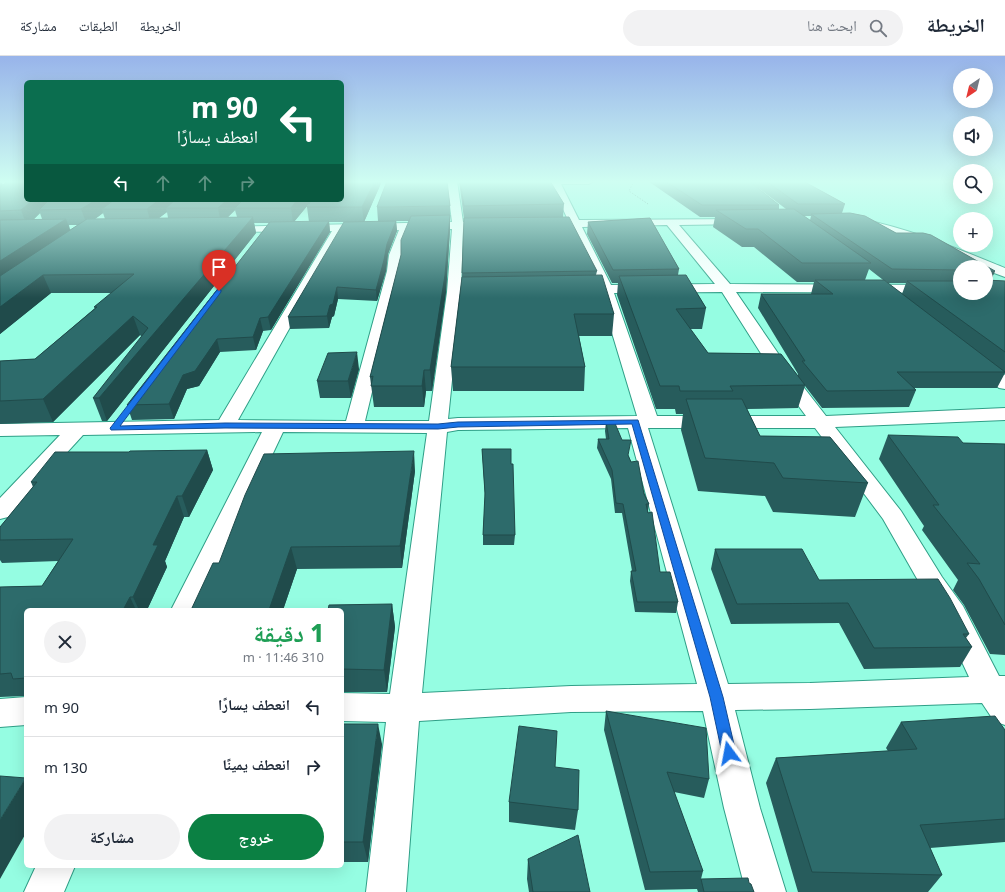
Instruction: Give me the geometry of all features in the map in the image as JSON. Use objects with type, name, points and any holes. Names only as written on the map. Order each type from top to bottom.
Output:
[{"type":"street","points":[[233,220],[221,229],[340,227],[371,223],[406,226],[505,224]]},
{"type":"street","points":[[297,228],[304,220]]},
{"type":"street","points":[[386,892],[404,708],[454,292],[457,220]]},
{"type":"street","points":[[574,220],[606,289],[716,697],[742,808],[766,892]]},
{"type":"street","points":[[847,220],[875,225],[939,246],[1005,273]]},
{"type":"street","points":[[529,224],[754,221]]},
{"type":"street","points":[[344,707],[404,708],[571,699],[818,696],[1000,697],[953,614],[933,584],[893,516],[778,366],[726,288],[670,222]]},
{"type":"street","points":[[354,427],[394,271],[396,255],[406,226]]},
{"type":"street","points":[[225,426],[340,227]]},
{"type":"street","points":[[257,241],[266,229]]},
{"type":"street","points":[[864,274],[901,303]]},
{"type":"street","points":[[561,290],[726,288],[953,289]]},
{"type":"street","points":[[454,292],[470,292]]},
{"type":"street","points":[[968,355],[1005,384]]},
{"type":"street","points":[[0,430],[77,429],[119,422],[225,426],[354,427],[642,422],[820,422],[997,414],[1005,427]]},
{"type":"street","points":[[185,608],[275,427]]},
{"type":"street","points":[[0,512],[77,429]]},
{"type":"street","points":[[0,713],[24,711]]},
{"type":"street","points":[[44,892],[55,868]]},
{"type":"building","points":[[0,220],[64,220],[0,261]]},
{"type":"building","points":[[85,220],[250,220],[99,398],[93,398],[148,328],[133,316],[43,399],[0,401],[0,361],[35,359],[134,274],[43,275],[0,307],[0,276]]},
{"type":"building","points":[[409,220],[450,220],[445,275],[430,370],[424,370],[422,386],[371,386],[373,376],[370,377],[401,255],[401,240]]},
{"type":"building","points":[[464,220],[571,220],[597,271],[462,273]]},
{"type":"building","points":[[651,220],[679,269],[613,270],[588,222]]},
{"type":"building","points":[[732,220],[810,220],[871,263],[802,263],[758,229],[746,229]]},
{"type":"building","points":[[820,220],[872,220],[896,233],[923,233],[931,235],[953,247],[953,252],[961,252],[975,260],[953,260],[953,270],[892,269]]},
{"type":"building","points":[[329,221],[268,317],[260,318],[253,337],[217,339],[195,371],[183,375],[169,404],[127,405],[270,222]]},
{"type":"building","points":[[396,221],[387,244],[376,290],[337,287],[333,304],[330,305],[327,316],[288,317],[344,222]]},
{"type":"building","points":[[602,275],[614,314],[574,314],[585,367],[451,367],[462,277]]},
{"type":"building","points":[[686,275],[706,308],[676,309],[708,353],[781,354],[805,385],[730,386],[733,391],[680,391],[679,386],[660,386],[619,276]]},
{"type":"building","points":[[815,280],[884,280],[1005,372],[897,372],[916,390],[827,391],[802,361],[805,361],[761,294],[833,294]]},
{"type":"building","points":[[993,280],[1005,281],[1005,352],[907,281],[953,281],[953,300],[993,300]]},
{"type":"building","points":[[357,352],[348,381],[317,381],[328,353]]},
{"type":"building","points":[[686,399],[742,399],[760,436],[830,437],[868,483],[783,478],[774,463],[705,458]]},
{"type":"building","points":[[614,421],[622,440],[631,440],[628,455],[631,462],[638,461],[644,494],[649,504],[646,504],[648,513],[652,512],[660,572],[670,572],[678,602],[637,602],[631,571],[636,571],[623,504],[616,503],[612,470],[598,439],[609,439],[606,422]]},
{"type":"building","points":[[888,435],[958,437],[963,443],[1005,444],[1005,625],[979,579],[967,563],[980,564],[933,505],[939,505]]},
{"type":"building","points":[[482,449],[511,449],[511,464],[513,464],[515,535],[483,535],[485,493]]},
{"type":"building","points":[[207,450],[182,496],[177,496],[153,545],[158,545],[133,597],[130,597],[124,608],[24,608],[24,678],[13,679],[11,673],[0,674],[0,587],[42,586],[73,539],[0,540],[0,527],[37,482],[31,482],[55,452]]},
{"type":"building","points":[[414,451],[400,546],[291,547],[270,608],[192,608],[213,563],[219,563],[245,495],[264,454]]},
{"type":"building","points":[[715,549],[802,549],[819,580],[938,579],[969,634],[963,634],[972,647],[874,648],[848,603],[737,604]]},
{"type":"building","points":[[392,604],[384,670],[344,669],[344,608],[328,608],[329,605]]},
{"type":"building","points":[[606,711],[706,728],[709,779],[667,772],[703,871],[650,872]]},
{"type":"building","points":[[995,716],[1005,730],[1005,819],[920,825],[942,875],[812,872],[776,758],[917,749],[901,722]]},
{"type":"building","points":[[344,724],[378,724],[363,842],[344,842]]},
{"type":"building","points":[[519,726],[557,731],[555,767],[579,770],[578,810],[509,802]]},
{"type":"building","points":[[0,776],[24,778],[24,781],[0,820]]},
{"type":"building","points":[[578,835],[590,892],[533,892],[528,859]]},
{"type":"building","points":[[748,878],[754,892],[704,892],[701,879]]},
{"type":"route","points":[[219,291],[114,428],[225,426],[438,426],[458,424],[636,422],[716,697],[729,753]]}]
